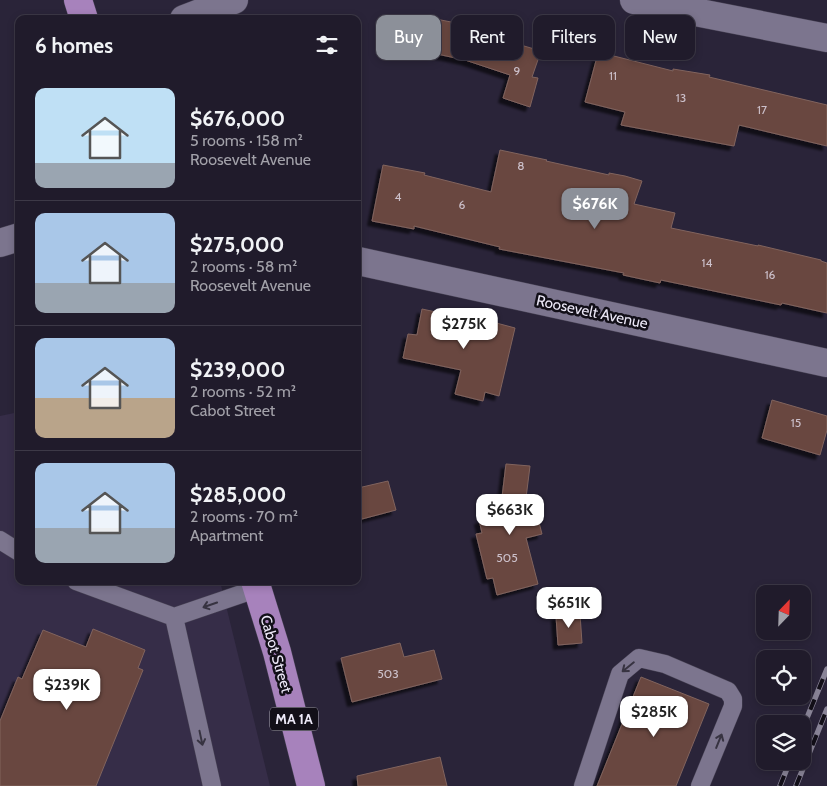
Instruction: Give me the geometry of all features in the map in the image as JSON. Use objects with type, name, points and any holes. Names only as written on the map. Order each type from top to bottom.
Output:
[{"type":"highway","points":[[78,0],[83,15]]},
{"type":"highway","name":"Cabot Street","points":[[255,585],[277,652],[312,786]]},
{"type":"street","points":[[195,15],[234,0]]},
{"type":"street","points":[[634,0],[827,38]]},
{"type":"street","points":[[0,243],[15,238]]},
{"type":"street","name":"Roosevelt Avenue","points":[[361,262],[827,363]]},
{"type":"lane","points":[[0,540],[15,549]]},
{"type":"lane","points":[[87,585],[174,617],[255,585]]},
{"type":"lane","points":[[174,617],[212,786]]},
{"type":"lane","points":[[583,786],[620,674],[639,658],[665,664],[728,691],[733,699],[733,706],[700,786]]},
{"type":"shaded area","points":[[15,413],[15,585],[221,585],[270,786],[0,786],[0,416]]},
{"type":"building","points":[[441,20],[451,22],[451,57],[441,55]]},
{"type":"building","points":[[523,46],[533,49],[533,60],[538,60],[532,77],[538,78],[530,107],[503,98],[510,75],[465,60],[523,60]]},
{"type":"building","points":[[615,56],[673,71],[673,69],[710,75],[709,77],[827,105],[827,146],[739,125],[734,146],[621,125],[625,112],[585,102],[596,60],[615,60]]},
{"type":"building","points":[[500,150],[642,181],[634,204],[675,213],[671,228],[758,245],[821,260],[827,263],[827,313],[661,280],[660,283],[623,275],[624,273],[499,249],[500,247],[414,226],[414,229],[372,221],[383,165],[425,173],[424,175],[491,192]]},
{"type":"building","points":[[422,309],[473,320],[474,317],[515,328],[499,396],[485,392],[483,401],[455,394],[461,370],[403,358],[408,334],[417,335]]},
{"type":"building","points":[[772,400],[827,416],[827,430],[820,455],[762,438]]},
{"type":"building","points":[[506,464],[530,466],[524,514],[536,511],[542,534],[526,538],[538,584],[497,595],[493,578],[487,579],[476,534],[482,533],[479,520],[500,514]]},
{"type":"building","points":[[388,481],[396,510],[362,519],[361,487]]},
{"type":"building","points":[[580,614],[582,643],[558,645],[556,616]]},
{"type":"building","points":[[93,629],[145,650],[138,668],[143,670],[96,786],[0,786],[0,721],[18,677],[22,679],[43,630],[86,647]]},
{"type":"building","points":[[400,643],[404,657],[434,650],[442,679],[352,702],[341,658]]},
{"type":"building","points":[[641,677],[709,704],[676,786],[597,786]]},
{"type":"building","points":[[440,757],[447,786],[358,786],[357,776]]},
{"type":"railway","points":[[808,715],[827,669]]},
{"type":"railway","points":[[796,786],[827,709]]},
{"type":"railway","points":[[780,786],[786,770]]}]
